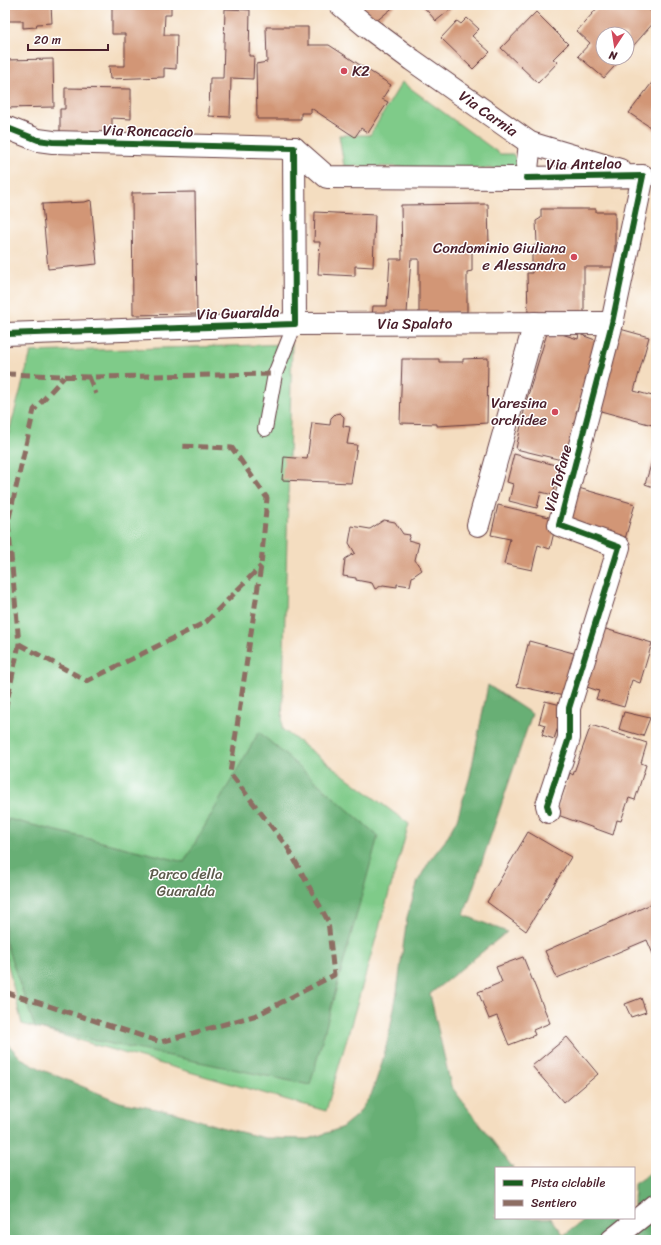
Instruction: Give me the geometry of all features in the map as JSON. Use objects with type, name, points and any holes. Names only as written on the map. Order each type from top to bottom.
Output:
[{"type":"street","name":"Via Carnia","points":[[341,5],[366,26],[412,60],[530,143],[649,176]]},
{"type":"street","name":"Via Roncaccio","points":[[5,127],[38,140],[53,142],[294,148]]},
{"type":"street","name":"Via Antelao","points":[[526,178],[530,143]]},
{"type":"street","name":"Via Antelao","points":[[294,148],[327,177],[526,178],[649,176]]},
{"type":"street","name":"Via Guaralda","points":[[5,334],[295,324],[294,148]]},
{"type":"street","name":"Via Tofane","points":[[549,812],[547,805],[569,738],[569,708],[619,547],[559,525],[649,176]]},
{"type":"street","points":[[478,525],[536,323]]},
{"type":"street","name":"Via Spalato","points":[[295,324],[612,323]]},
{"type":"street","points":[[612,1240],[656,1205]]},
{"type":"lane","points":[[265,429],[274,374],[295,324]]},
{"type":"green space","points":[[402,82],[500,154],[513,154],[518,163],[514,169],[344,166],[339,135],[370,135]]},
{"type":"green space","name":"Parco della Guaralda","points":[[292,344],[282,729],[409,824],[326,1111],[22,1024],[5,952],[5,447],[31,352]]},
{"type":"green space","points":[[488,685],[532,714],[464,915],[507,932],[430,994],[451,1086],[512,1167],[495,1167],[495,1219],[552,1219],[564,1235],[586,1219],[635,1219],[635,1183],[656,1169],[656,1240],[5,1240],[5,1041],[21,1058],[45,1071],[120,1102],[177,1113],[220,1127],[265,1138],[309,1139],[341,1128],[357,1115],[371,1095],[381,1066],[389,1035],[397,992],[407,917],[418,881],[430,860],[445,841],[457,819],[470,776]]},
{"type":"green space","points":[[259,732],[378,836],[310,1085],[35,1028],[5,941],[5,845],[8,819],[184,862]]},
{"type":"building","points":[[5,5],[51,5],[52,23],[37,24],[36,27],[23,28],[23,21],[5,21]]},
{"type":"building","points":[[112,5],[171,5],[171,15],[165,15],[164,35],[177,35],[176,69],[164,68],[164,77],[110,79],[109,66],[125,66],[125,34],[112,34]]},
{"type":"building","points":[[355,5],[396,5],[374,23]]},
{"type":"building","points":[[422,5],[456,5],[436,21]]},
{"type":"building","points":[[600,5],[644,5],[656,16],[656,20],[635,44],[635,26],[595,26],[595,66],[615,66],[604,78],[578,56],[590,43],[577,31]]},
{"type":"building","points":[[225,9],[250,10],[249,56],[254,56],[253,79],[231,78],[230,117],[209,116],[210,78],[223,78]]},
{"type":"building","points":[[536,12],[568,44],[553,59],[558,62],[538,83],[501,48]]},
{"type":"building","points":[[467,18],[479,29],[472,36],[490,52],[473,69],[441,38],[457,21],[461,24]]},
{"type":"building","points":[[266,27],[308,27],[308,45],[329,45],[391,85],[382,99],[388,102],[368,133],[361,128],[355,137],[311,108],[311,113],[301,113],[301,119],[257,119],[256,64],[267,62]]},
{"type":"building","points":[[53,59],[54,107],[5,108],[5,60]]},
{"type":"building","points":[[654,80],[656,81],[656,131],[629,113]]},
{"type":"building","points":[[65,88],[131,89],[131,119],[112,118],[112,139],[60,138],[60,109],[65,109]]},
{"type":"building","points":[[195,192],[197,314],[133,315],[132,193]]},
{"type":"building","points":[[91,200],[97,264],[48,269],[42,204],[85,202]]},
{"type":"building","name":"Condominio Giuliana e Alessandra","points":[[488,204],[489,246],[472,246],[472,271],[467,272],[467,312],[419,313],[419,259],[411,259],[407,313],[387,312],[386,319],[372,317],[373,306],[387,306],[390,259],[402,259],[401,205]]},
{"type":"building","name":"Condominio Giuliana e Alessandra","points":[[541,209],[596,209],[596,212],[615,212],[615,267],[584,267],[584,316],[528,317],[527,273],[532,273],[532,247],[537,244],[536,221],[541,218]]},
{"type":"building","points":[[315,212],[375,215],[373,267],[355,266],[355,276],[318,274],[320,242],[314,242]]},
{"type":"building","points":[[620,329],[649,337],[634,391],[656,397],[656,426],[597,410]]},
{"type":"building","points":[[548,330],[578,339],[579,334],[598,341],[576,413],[585,416],[570,462],[516,449],[526,402]]},
{"type":"building","points":[[488,358],[487,423],[437,426],[437,424],[400,423],[402,359],[439,359],[439,362],[463,362],[463,359]]},
{"type":"building","points":[[340,413],[344,417],[343,426],[350,427],[347,444],[357,445],[351,483],[282,480],[284,457],[307,459],[312,423],[330,425],[331,418],[335,414]]},
{"type":"building","points":[[656,449],[656,488],[645,484]]},
{"type":"building","points":[[514,454],[559,466],[553,495],[541,492],[537,508],[509,501],[513,484],[507,482]]},
{"type":"building","points":[[575,487],[635,504],[625,539],[565,522]]},
{"type":"building","points":[[498,505],[557,519],[550,549],[538,545],[532,570],[504,564],[510,539],[491,535]]},
{"type":"building","points":[[384,520],[395,522],[403,534],[410,535],[408,540],[419,543],[415,560],[422,570],[412,577],[410,586],[397,584],[397,587],[383,585],[375,589],[372,583],[343,576],[345,559],[355,553],[349,543],[352,526],[370,529]]},
{"type":"building","points":[[599,627],[652,643],[640,683],[632,680],[624,707],[596,699],[599,691],[581,685]]},
{"type":"building","points":[[529,641],[577,654],[564,696],[517,686]]},
{"type":"building","points":[[545,701],[565,706],[554,739],[542,735],[545,725],[539,723]]},
{"type":"building","points":[[624,712],[650,718],[643,736],[619,729]]},
{"type":"building","points":[[591,725],[647,743],[641,763],[646,765],[635,800],[629,798],[621,821],[617,820],[613,835],[555,814],[570,773],[573,775]]},
{"type":"building","points":[[528,832],[571,857],[526,931],[487,902]]},
{"type":"building","points":[[656,902],[656,961],[647,940],[557,978],[545,951]]},
{"type":"building","points":[[523,957],[550,1023],[533,1030],[535,1035],[509,1045],[497,1016],[489,1019],[478,992],[502,982],[496,967]]},
{"type":"building","points":[[641,998],[646,1012],[631,1017],[625,1004]]},
{"type":"building","points":[[567,1037],[598,1074],[564,1103],[532,1066]]},
{"type":"marked path","points":[[5,374],[89,377],[275,374]]},
{"type":"marked path","points":[[5,711],[19,644],[8,522],[34,410],[64,377]]},
{"type":"marked path","points":[[89,377],[96,394]]},
{"type":"marked path","points":[[5,992],[161,1042],[257,1015],[334,975],[328,921],[288,848],[230,773],[261,566],[267,498],[232,448],[179,446]]},
{"type":"marked path","points":[[19,644],[87,681],[206,622],[261,566]]},
{"type":"cycle path","points":[[5,127],[38,140],[53,142],[294,148],[295,324],[5,334]]},
{"type":"cycle path","points":[[526,178],[643,176],[612,323],[559,525],[619,547],[569,708],[569,738],[547,805],[549,812]]},
{"type":"place","name":"K2","points":[[344,71]]},
{"type":"place","name":"Condominio Giuliana e Alessandra","points":[[574,257]]},
{"type":"place","name":"Varesina orchidee","points":[[555,412]]}]
